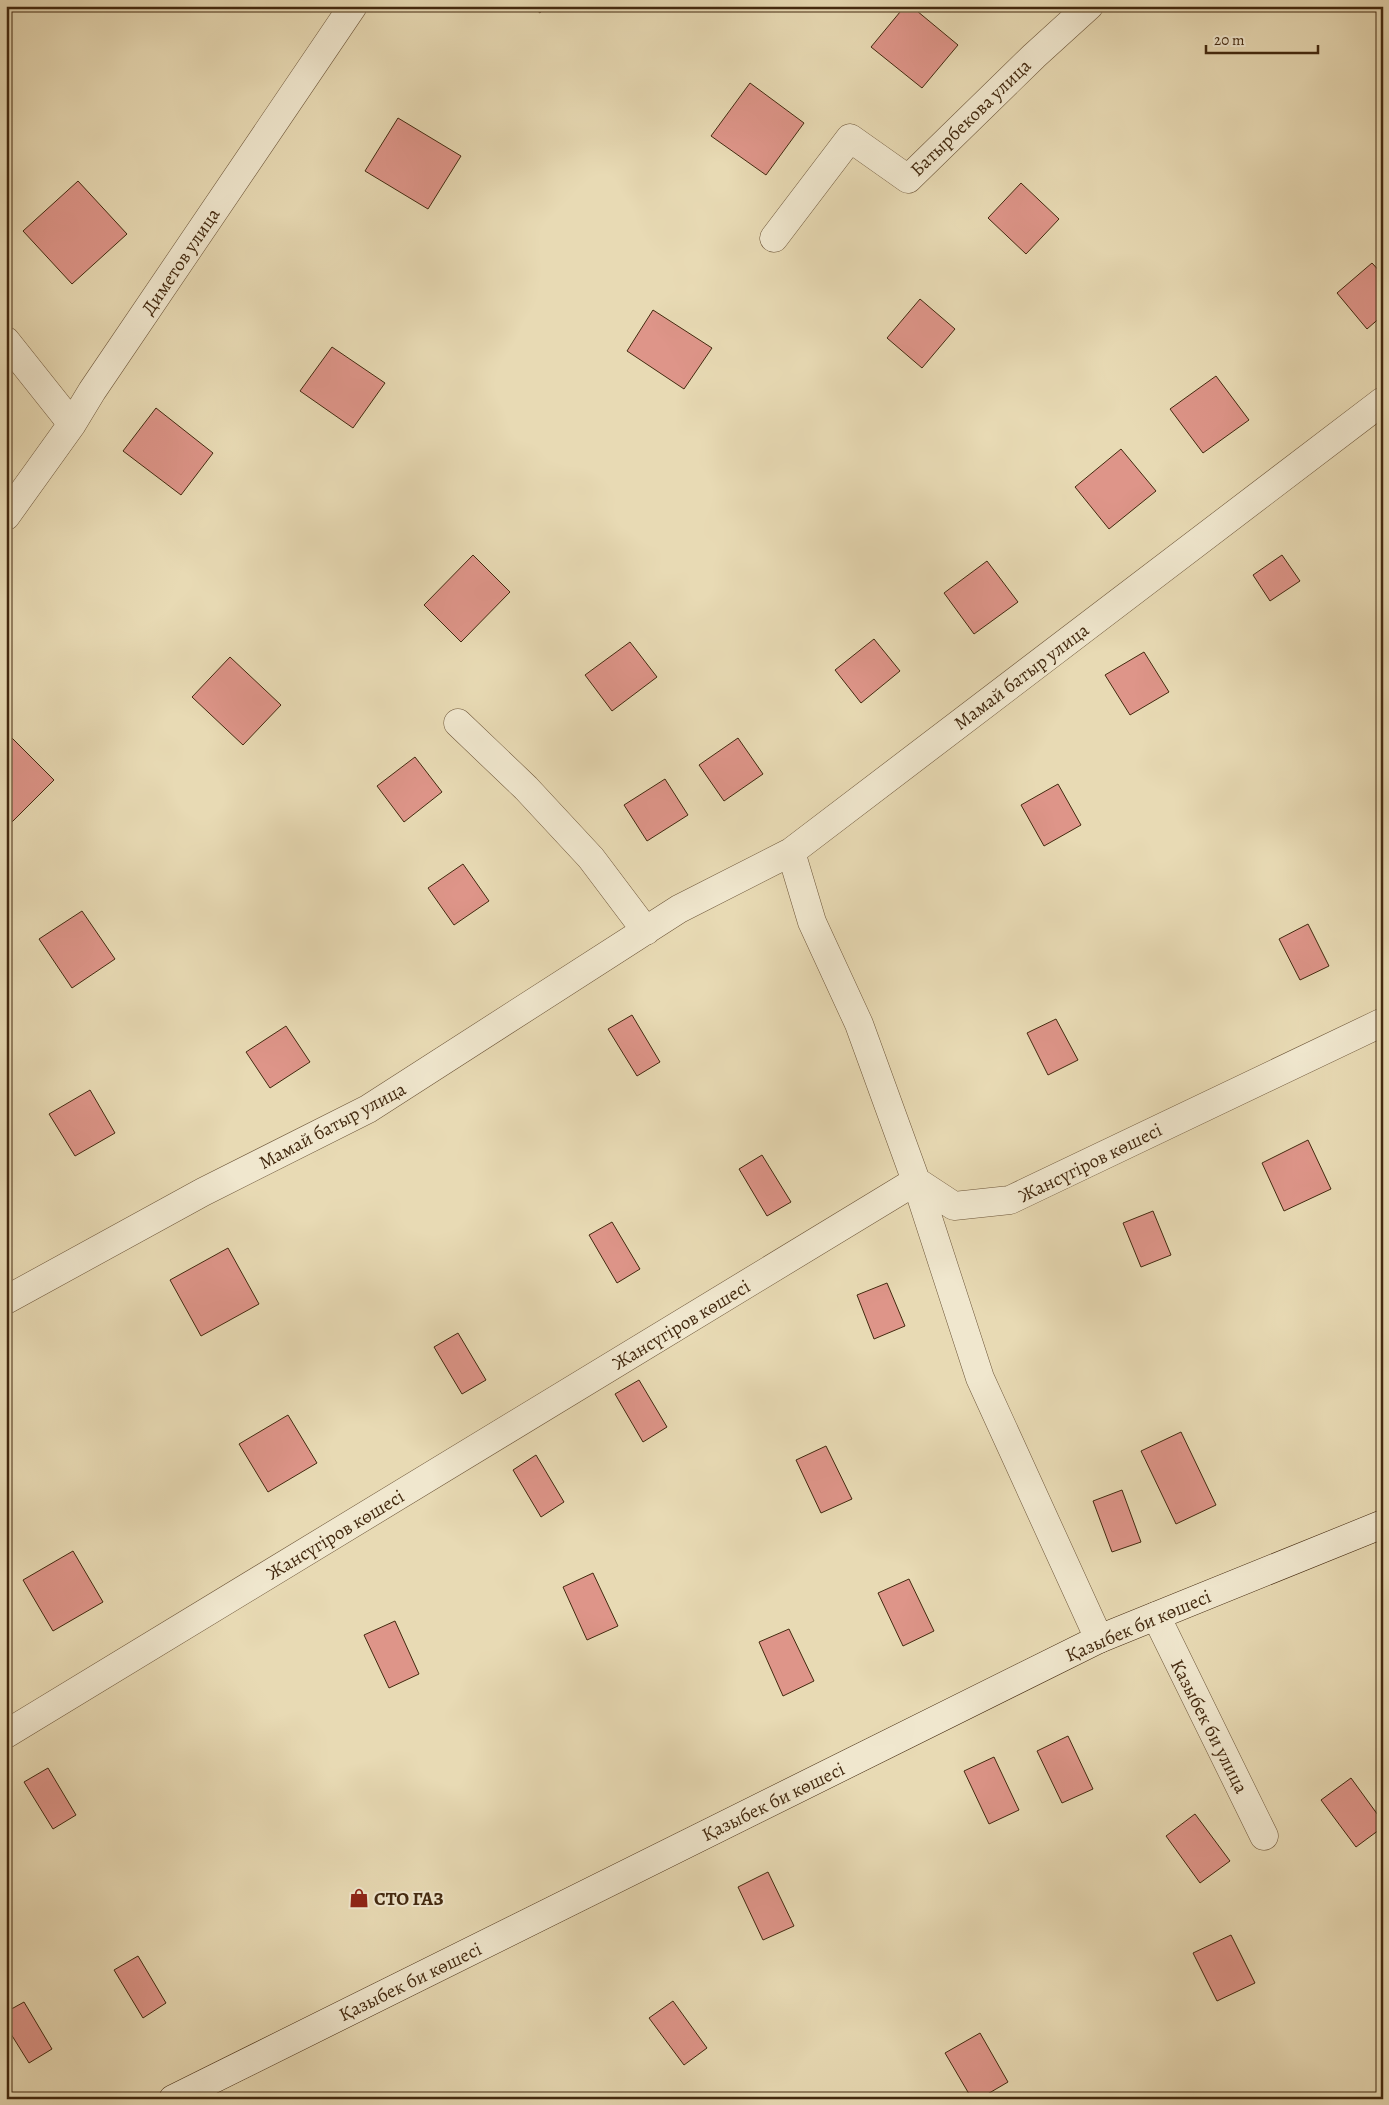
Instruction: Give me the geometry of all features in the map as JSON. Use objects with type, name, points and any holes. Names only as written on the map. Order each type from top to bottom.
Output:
[{"type":"street","name":"Диметов улица","points":[[6,516],[72,424],[353,6]]},
{"type":"street","name":"Батырбекова улица","points":[[774,238],[850,138],[908,179],[1034,56],[1089,6]]},
{"type":"street","points":[[6,342],[72,424]]},
{"type":"street","name":"Мамай батыр улица","points":[[6,1300],[202,1192],[368,1110],[679,909],[791,852],[1383,401]]},
{"type":"street","points":[[458,723],[526,788],[591,858],[646,930]]},
{"type":"street","points":[[791,852],[812,922],[859,1024],[916,1182],[980,1378],[1099,1639]]},
{"type":"street","name":"Жансүгіров көшесі","points":[[6,1734],[916,1182],[954,1206],[1010,1200],[1383,1022]]},
{"type":"street","name":"Қазыбек би көшесі","points":[[173,2099],[1099,1639],[1383,1524]]},
{"type":"street","name":"Казыбек би улица","points":[[1156,1616],[1264,1836]]},
{"type":"building","points":[[531,6],[545,6],[540,13]]},
{"type":"building","points":[[905,6],[911,6],[958,45],[922,88],[871,47]]},
{"type":"building","points":[[750,83],[804,123],[766,175],[711,136]]},
{"type":"building","points":[[398,118],[461,156],[428,209],[365,171]]},
{"type":"building","points":[[78,181],[127,234],[72,284],[23,231]]},
{"type":"building","points":[[1021,183],[1059,219],[1026,254],[988,218]]},
{"type":"building","points":[[1372,263],[1383,275],[1383,315],[1367,329],[1337,293]]},
{"type":"building","points":[[920,299],[955,329],[922,368],[887,338]]},
{"type":"building","points":[[653,310],[712,348],[684,389],[627,351]]},
{"type":"building","points":[[332,347],[385,383],[353,428],[300,391]]},
{"type":"building","points":[[1216,376],[1249,420],[1203,453],[1170,409]]},
{"type":"building","points":[[156,408],[213,453],[181,495],[123,451]]},
{"type":"building","points":[[1121,449],[1156,491],[1109,529],[1075,487]]},
{"type":"building","points":[[473,555],[510,592],[461,642],[424,605]]},
{"type":"building","points":[[1282,555],[1300,581],[1270,601],[1253,575]]},
{"type":"building","points":[[987,561],[1018,602],[974,634],[944,593]]},
{"type":"building","points":[[874,639],[900,671],[861,703],[835,670]]},
{"type":"building","points":[[630,642],[657,677],[612,711],[585,675]]},
{"type":"building","points":[[1144,652],[1169,692],[1130,715],[1105,675]]},
{"type":"building","points":[[230,657],[281,705],[243,745],[192,697]]},
{"type":"building","points":[[6,732],[54,780],[6,828]]},
{"type":"building","points":[[738,738],[763,774],[724,801],[699,765]]},
{"type":"building","points":[[415,757],[442,792],[404,822],[377,786]]},
{"type":"building","points":[[665,779],[688,815],[647,841],[624,805]]},
{"type":"building","points":[[1058,784],[1081,825],[1044,846],[1021,805]]},
{"type":"building","points":[[463,864],[489,901],[454,925],[428,888]]},
{"type":"building","points":[[82,911],[115,959],[72,988],[39,939]]},
{"type":"building","points":[[1308,924],[1329,966],[1300,980],[1279,939]]},
{"type":"building","points":[[632,1015],[660,1062],[637,1076],[608,1029]]},
{"type":"building","points":[[1056,1019],[1078,1060],[1048,1075],[1027,1033]]},
{"type":"building","points":[[286,1026],[310,1062],[270,1088],[246,1052]]},
{"type":"building","points":[[90,1090],[115,1133],[75,1156],[49,1114]]},
{"type":"building","points":[[1308,1140],[1331,1189],[1284,1211],[1262,1163]]},
{"type":"building","points":[[762,1155],[791,1202],[767,1216],[739,1169]]},
{"type":"building","points":[[1153,1211],[1171,1255],[1141,1267],[1123,1223]]},
{"type":"building","points":[[612,1222],[640,1269],[617,1283],[589,1235]]},
{"type":"building","points":[[228,1248],[259,1304],[201,1336],[170,1280]]},
{"type":"building","points":[[887,1283],[905,1326],[874,1339],[857,1295]]},
{"type":"building","points":[[458,1333],[486,1380],[462,1394],[434,1347]]},
{"type":"building","points":[[639,1380],[667,1427],[643,1442],[615,1394]]},
{"type":"building","points":[[288,1415],[317,1463],[268,1492],[239,1444]]},
{"type":"building","points":[[1181,1432],[1216,1505],[1176,1524],[1141,1451]]},
{"type":"building","points":[[826,1446],[852,1499],[821,1513],[796,1460]]},
{"type":"building","points":[[536,1455],[564,1502],[541,1517],[513,1470]]},
{"type":"building","points":[[1122,1490],[1141,1542],[1112,1552],[1093,1501]]},
{"type":"building","points":[[73,1551],[103,1602],[53,1631],[23,1580]]},
{"type":"building","points":[[593,1573],[618,1626],[587,1640],[563,1587]]},
{"type":"building","points":[[909,1579],[934,1631],[903,1646],[878,1593]]},
{"type":"building","points":[[395,1621],[419,1674],[389,1688],[364,1635]]},
{"type":"building","points":[[789,1629],[814,1681],[783,1696],[759,1642]]},
{"type":"building","points":[[1068,1736],[1093,1789],[1062,1803],[1037,1751]]},
{"type":"building","points":[[994,1757],[1019,1810],[989,1824],[964,1771]]},
{"type":"building","points":[[48,1768],[76,1815],[53,1829],[24,1782]]},
{"type":"building","points":[[1351,1778],[1383,1822],[1383,1827],[1356,1847],[1321,1800]]},
{"type":"building","points":[[1195,1814],[1230,1861],[1200,1883],[1166,1836]]},
{"type":"building","points":[[768,1872],[794,1926],[763,1940],[738,1887]]},
{"type":"building","points":[[1231,1935],[1255,1983],[1217,2001],[1193,1953]]},
{"type":"building","points":[[138,1956],[166,2003],[143,2018],[114,1970]]},
{"type":"building","points":[[673,2001],[707,2048],[684,2065],[649,2018]]},
{"type":"building","points":[[24,2002],[52,2049],[29,2063],[6,2026],[6,2012]]},
{"type":"building","points":[[980,2033],[1008,2082],[979,2099],[972,2099],[945,2053]]},
{"type":"place","name":"СТО ГАЗ","points":[[359,1898]]}]
